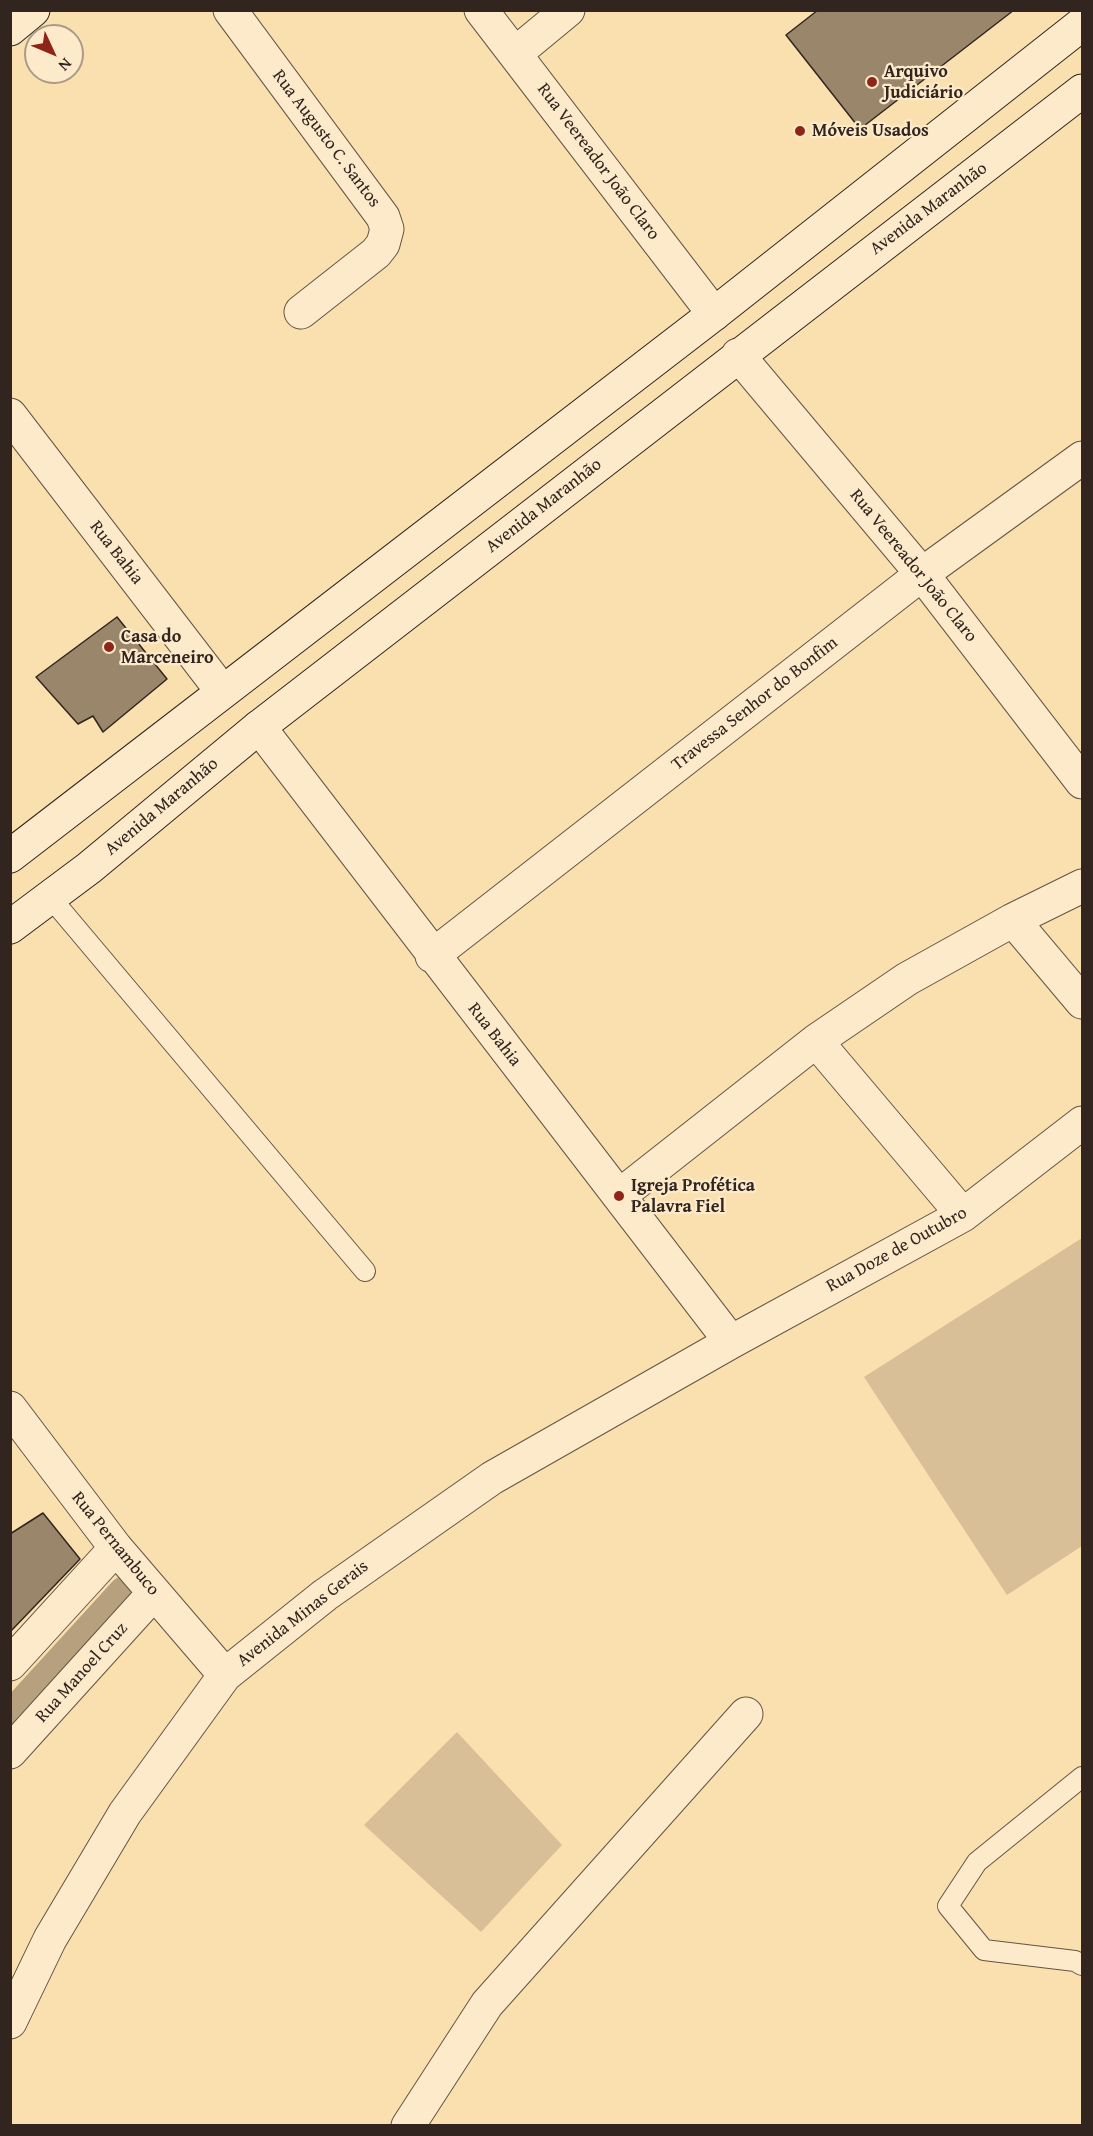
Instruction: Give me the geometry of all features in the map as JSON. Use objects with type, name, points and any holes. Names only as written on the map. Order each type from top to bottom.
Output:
[{"type":"street","points":[[10,29],[33,10]]},
{"type":"street","name":"Rua Augusto C. Santos","points":[[231,10],[378,210],[387,229],[383,244],[365,263],[301,312]]},
{"type":"street","name":"Rua Veereador João Claro","points":[[481,10],[714,314]]},
{"type":"street","points":[[516,53],[568,10]]},
{"type":"street","points":[[10,856],[714,314],[1083,24]]},
{"type":"street","name":"Avenida Maranhão","points":[[10,927],[259,727],[738,355],[1083,91]]},
{"type":"street","name":"Rua Veereador João Claro","points":[[738,355],[922,574],[1083,782]]},
{"type":"street","name":"Rua Bahia","points":[[10,415],[222,691]]},
{"type":"street","name":"Travessa Senhor do Bonfim","points":[[432,956],[922,574],[1083,458]]},
{"type":"street","name":"Rua Bahia","points":[[259,727],[432,956],[731,1342]]},
{"type":"street","points":[[618,1196],[816,1041],[908,980],[1014,920],[1083,886]]},
{"type":"street","points":[[1014,920],[1083,1002]]},
{"type":"street","points":[[816,1041],[963,1215]]},
{"type":"street","name":"Rua Doze de Outubro","points":[[731,1342],[963,1215],[1083,1123]]},
{"type":"street","name":"Avenida Minas Gerais","points":[[10,2022],[51,1940],[125,1813],[225,1675],[325,1595],[492,1478],[731,1342]]},
{"type":"street","name":"Rua Pernambuco","points":[[10,1408],[116,1548],[225,1675]]},
{"type":"street","points":[[10,1664],[116,1548]]},
{"type":"street","name":"Rua Manoel Cruz","points":[[10,1752],[154,1593]]},
{"type":"street","points":[[408,2126],[487,2004],[746,1714]]},
{"type":"lane","points":[[50,897],[365,1271]]},
{"type":"lane","points":[[1083,1778],[977,1862],[948,1906],[984,1950],[1076,1961],[1083,1965]]},
{"type":"shaded area","points":[[1082,1238],[1082,1546],[1007,1595],[864,1377]]},
{"type":"shaded area","points":[[457,1732],[562,1845],[481,1932],[364,1825]]},
{"type":"building","name":"Arquivo Judiciário","points":[[818,10],[1014,10],[860,129],[786,35]]},
{"type":"building","name":"Casa do Marceneiro","points":[[117,617],[167,679],[103,732],[93,716],[78,724],[36,677]]},
{"type":"building","points":[[43,1513],[80,1559],[10,1632],[10,1534]]},
{"type":"waterway","points":[[10,1719],[125,1593]]},
{"type":"place","name":"Arquivo Judiciário","points":[[872,82]]},
{"type":"place","name":"Móveis Usados","points":[[800,131]]},
{"type":"place","name":"Casa do Marceneiro","points":[[109,647]]},
{"type":"place","name":"Igreja Profética Palavra Fiel","points":[[619,1196]]}]
